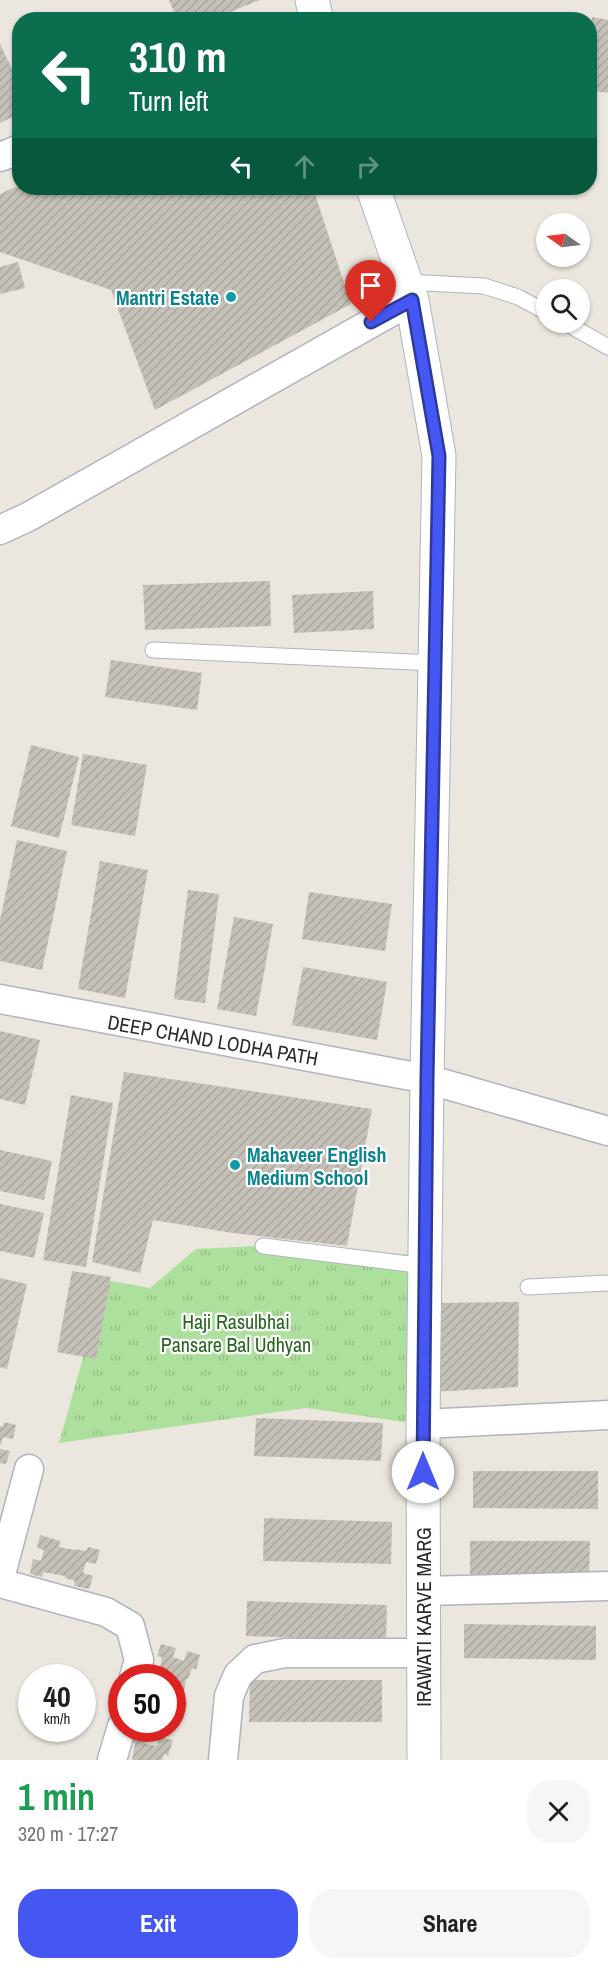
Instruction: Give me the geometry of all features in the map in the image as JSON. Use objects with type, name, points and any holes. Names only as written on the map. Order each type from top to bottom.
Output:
[{"type":"main road","name":"IRAWATI KARVE MARG","points":[[375,195],[409,291],[439,456],[423,1424],[424,1760]]},
{"type":"street","points":[[0,530],[28,517],[409,291]]},
{"type":"street","name":"DEEP CHAND LODHA PATH","points":[[0,999],[427,1079],[608,1131]]},
{"type":"street","points":[[423,1424],[608,1415]]},
{"type":"street","points":[[0,1578],[29,1469]]},
{"type":"street","points":[[0,1583],[106,1612],[130,1626],[138,1664]]},
{"type":"street","points":[[423,1591],[608,1586]]},
{"type":"street","points":[[223,1760],[229,1696],[238,1675],[255,1659],[285,1653],[424,1653]]},
{"type":"street","points":[[112,1760],[117,1742]]},
{"type":"lane","points":[[409,291],[484,286],[518,297],[536,307]]},
{"type":"lane","points":[[583,333],[608,347]]},
{"type":"lane","points":[[153,650],[435,663]]},
{"type":"lane","points":[[263,1246],[425,1266]]},
{"type":"lane","points":[[528,1287],[608,1283]]},
{"type":"green space","name":"Haji Rasulbhai Pansare Bal Udhyan","points":[[275,1245],[417,1255],[412,1423],[306,1408],[59,1443],[105,1280],[150,1288],[196,1249]]},
{"type":"building","points":[[169,0],[260,0],[230,12],[174,12]]},
{"type":"building","points":[[597,18],[608,20],[608,93],[597,91]]},
{"type":"building","points":[[0,44],[12,69],[12,117],[0,123]]},
{"type":"building","name":"Mantri Estate","points":[[12,189],[12,195],[315,195],[351,304],[155,410],[111,290],[0,252],[0,194]]},
{"type":"building","points":[[18,262],[25,288],[0,294],[0,267]]},
{"type":"building","points":[[270,581],[271,626],[145,630],[143,585]]},
{"type":"building","points":[[373,591],[374,629],[294,633],[292,595]]},
{"type":"building","points":[[111,660],[202,673],[197,710],[105,697]]},
{"type":"building","points":[[31,745],[79,757],[59,838],[11,826]]},
{"type":"building","points":[[83,754],[147,765],[135,836],[71,825]]},
{"type":"building","points":[[17,840],[67,851],[42,970],[0,961],[0,920]]},
{"type":"building","points":[[100,861],[148,870],[125,998],[78,989]]},
{"type":"building","points":[[188,890],[219,894],[205,1003],[174,999]]},
{"type":"building","points":[[309,892],[392,904],[385,951],[302,939]]},
{"type":"building","points":[[234,917],[273,924],[256,1016],[217,1009]]},
{"type":"building","points":[[303,967],[387,982],[377,1040],[292,1025]]},
{"type":"building","points":[[0,1031],[40,1040],[25,1105],[0,1099]]},
{"type":"building","name":"Mahaveer English Medium School","points":[[124,1072],[372,1109],[347,1246],[233,1233],[153,1220],[140,1273],[92,1262]]},
{"type":"building","points":[[71,1095],[113,1103],[86,1267],[43,1260]]},
{"type":"building","points":[[0,1150],[52,1161],[44,1200],[0,1191]]},
{"type":"building","points":[[0,1204],[44,1213],[34,1258],[0,1251]]},
{"type":"building","points":[[72,1271],[111,1277],[96,1359],[57,1352]]},
{"type":"building","points":[[0,1278],[27,1284],[7,1369],[0,1367]]},
{"type":"building","points":[[519,1302],[518,1387],[432,1392],[433,1303]]},
{"type":"building","points":[[256,1418],[383,1423],[381,1461],[254,1456]]},
{"type":"building","points":[[4,1422],[16,1425],[13,1439],[3,1437],[0,1446],[0,1426],[3,1427]]},
{"type":"building","points":[[0,1449],[10,1451],[6,1464],[0,1463]]},
{"type":"building","points":[[473,1471],[598,1471],[598,1509],[473,1508]]},
{"type":"building","points":[[264,1518],[392,1522],[391,1564],[263,1561]]},
{"type":"building","points":[[40,1535],[60,1541],[59,1547],[86,1551],[88,1547],[100,1550],[96,1564],[86,1562],[83,1573],[93,1576],[89,1589],[74,1586],[75,1581],[65,1576],[43,1572],[42,1577],[30,1574],[33,1559],[41,1561],[44,1550],[37,1548]]},
{"type":"building","points":[[470,1541],[590,1541],[589,1577],[470,1577]]},
{"type":"building","points":[[247,1601],[387,1605],[386,1641],[246,1636]]},
{"type":"building","points":[[464,1624],[596,1626],[596,1660],[464,1658]]},
{"type":"building","points":[[161,1644],[176,1648],[173,1657],[184,1661],[187,1651],[200,1655],[196,1670],[192,1668],[188,1679],[186,1679],[186,1664],[161,1664],[162,1657],[157,1656]]},
{"type":"building","points":[[250,1680],[382,1680],[382,1722],[249,1722]]},
{"type":"building","points":[[129,1742],[146,1742],[145,1744],[157,1746],[158,1742],[172,1742],[168,1756],[164,1754],[162,1760],[132,1760],[135,1743]]},
{"type":"place","name":"Mantri Estate","points":[[231,297]]},
{"type":"place","name":"Mahaveer English Medium School","points":[[235,1165]]},
{"type":"route","points":[[371,322],[412,300],[439,456],[427,1079],[423,1472]]}]
